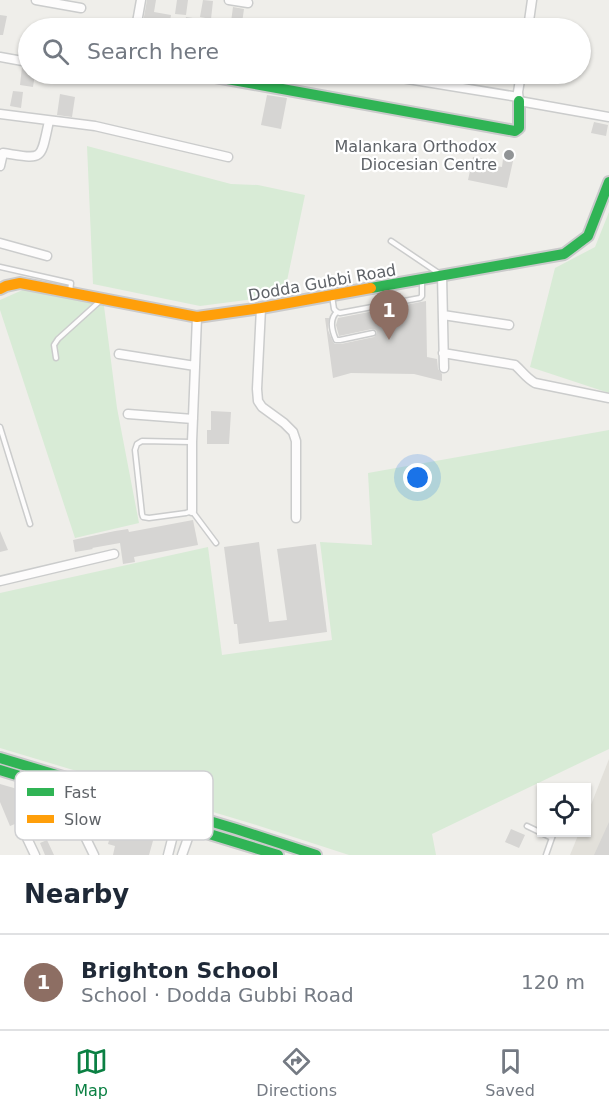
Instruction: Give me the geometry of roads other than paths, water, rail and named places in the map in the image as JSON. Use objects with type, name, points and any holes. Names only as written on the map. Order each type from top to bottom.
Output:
[{"type":"street","points":[[36,0],[61,2],[81,8]]},
{"type":"street","points":[[138,18],[141,0]]},
{"type":"street","points":[[229,0],[248,3]]},
{"type":"street","points":[[529,18],[532,0]]},
{"type":"street","points":[[0,57],[18,60]]},
{"type":"street","points":[[254,84],[515,131],[519,128],[520,84]]},
{"type":"street","points":[[434,84],[609,117]]},
{"type":"street","points":[[0,114],[95,126],[228,157]]},
{"type":"street","points":[[0,166],[3,153],[39,156],[49,121]]},
{"type":"street","name":"Dodda Gubbi Road","points":[[0,289],[20,283],[197,317],[261,308],[564,254],[588,236],[609,182]]},
{"type":"street","points":[[0,243],[47,256]]},
{"type":"street","points":[[442,275],[444,368]]},
{"type":"street","points":[[261,308],[258,401],[262,407],[293,432],[296,441],[296,518]]},
{"type":"street","points":[[443,315],[509,325]]},
{"type":"street","points":[[192,511],[197,317]]},
{"type":"street","points":[[443,353],[514,365],[527,379],[535,383],[609,398]]},
{"type":"street","points":[[119,354],[195,366]]},
{"type":"street","points":[[128,414],[193,419]]},
{"type":"street","points":[[0,581],[114,554]]},
{"type":"street","points":[[0,758],[31,771]]},
{"type":"street","points":[[0,770],[15,774]]},
{"type":"street","points":[[213,823],[316,855]]},
{"type":"street","points":[[213,835],[278,855]]},
{"type":"street","points":[[28,840],[35,855]]},
{"type":"street","points":[[86,840],[93,855]]},
{"type":"street","points":[[168,855],[172,840]]},
{"type":"street","points":[[182,855],[188,840]]},
{"type":"lane","points":[[391,241],[442,275]]},
{"type":"lane","points":[[0,267],[71,283],[70,292]]},
{"type":"lane","points":[[337,312],[420,298],[422,279]]},
{"type":"lane","points":[[332,295],[334,309],[337,312]]},
{"type":"lane","points":[[56,358],[54,345],[58,339],[102,299]]},
{"type":"lane","points":[[337,312],[331,320],[336,340],[373,333]]},
{"type":"lane","points":[[0,427],[30,524]]},
{"type":"lane","points":[[192,442],[142,441],[137,444],[135,450],[142,514],[143,517],[149,518],[192,511],[216,543]]},
{"type":"lane","points":[[527,826],[537,829]]},
{"type":"lane","points":[[546,855],[552,837]]},
{"type":"place","name":"Malankara Orthodox Diocesian Centre","points":[[509,155]]},
{"type":"place","name":"Brighton School","points":[[389,340]]}]
